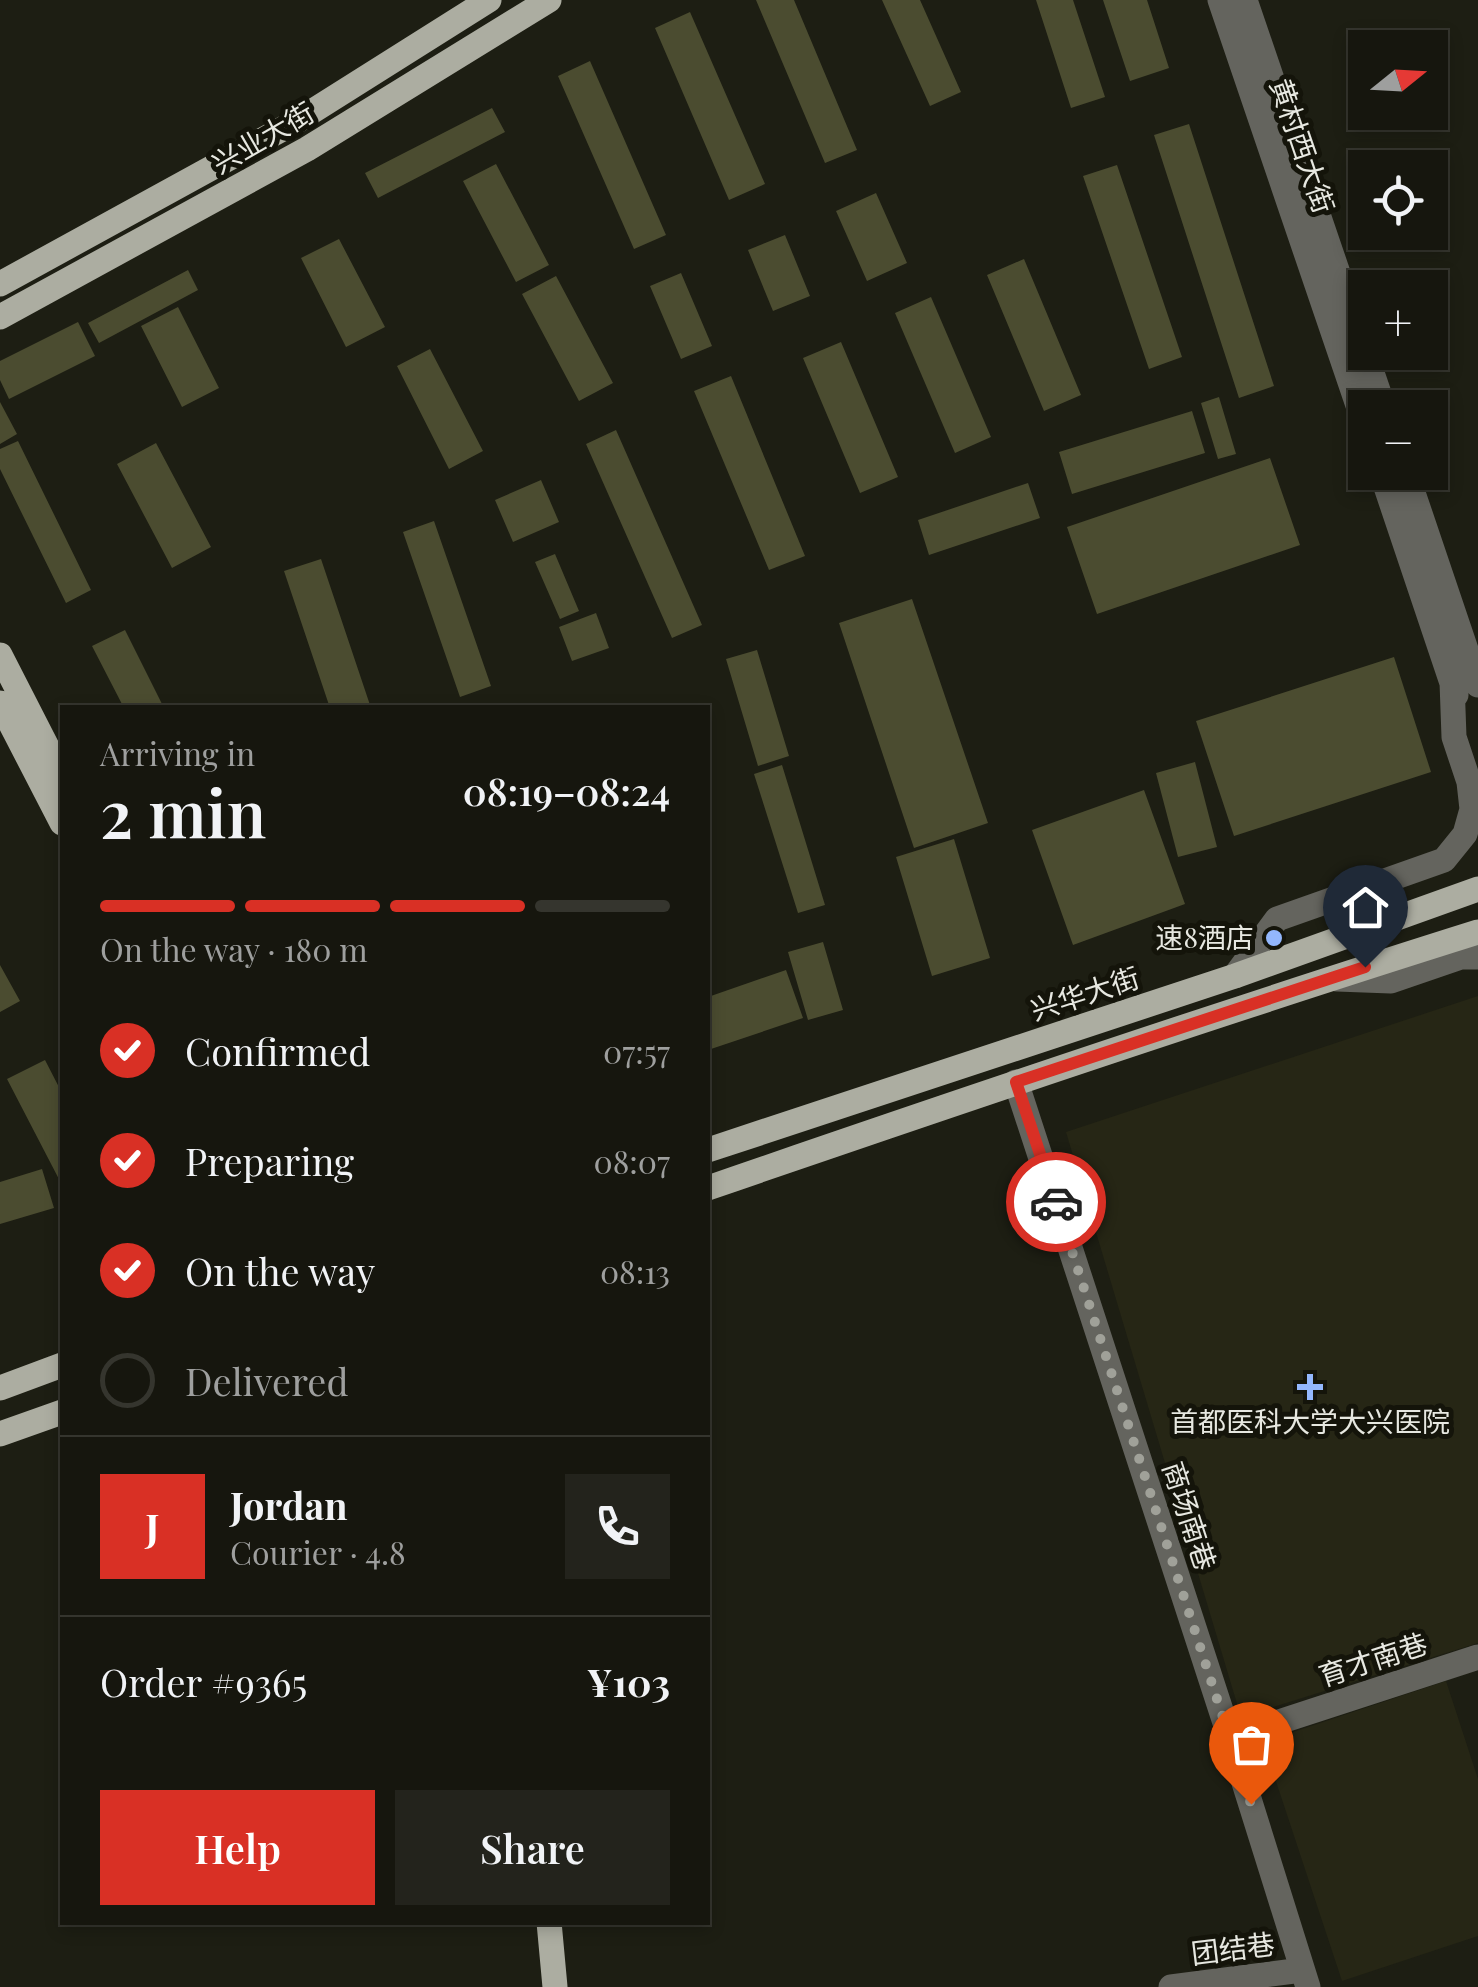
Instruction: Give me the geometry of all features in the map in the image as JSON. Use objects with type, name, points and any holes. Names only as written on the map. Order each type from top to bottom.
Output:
[{"type":"main road","name":"兴业大街","points":[[0,284],[297,121],[489,0]]},
{"type":"main road","name":"兴业大街","points":[[0,317],[307,150],[549,0]]},
{"type":"main road","points":[[0,655],[60,772]]},
{"type":"main road","points":[[0,704],[60,819]]},
{"type":"main road","name":"兴华大街","points":[[710,1149],[1235,976],[1478,889]]},
{"type":"main road","points":[[710,1187],[1016,1082],[1478,932]]},
{"type":"main road","points":[[0,1388],[60,1367]]},
{"type":"main road","points":[[0,1434],[60,1413]]},
{"type":"main road","points":[[549,1925],[555,1987]]},
{"type":"main road","points":[[560,1925],[566,1987]]},
{"type":"street","name":"黄村西大街","points":[[1220,0],[1353,390]]},
{"type":"street","name":"黄村西大街","points":[[1245,0],[1378,390]]},
{"type":"street","points":[[1388,490],[1465,684],[1478,760]]},
{"type":"street","points":[[1235,976],[1277,919],[1444,860],[1465,834],[1472,809],[1470,782],[1454,737],[1473,657],[1413,490]]},
{"type":"street","points":[[1327,979],[1391,981],[1461,957],[1478,956]]},
{"type":"street","name":"商场南巷","points":[[1016,1082],[1305,1978]]},
{"type":"street","name":"育才南巷","points":[[1230,1738],[1478,1657]]},
{"type":"street","name":"团结巷","points":[[1171,1987],[1305,1978]]},
{"type":"shaded area","name":"首都医科大学大兴医院","points":[[1478,996],[1478,1643],[1241,1717],[1066,1132]]},
{"type":"shaded area","points":[[1446,1681],[1478,1779],[1478,1936],[1342,1981],[1263,1742]]},
{"type":"building","points":[[756,0],[794,0],[857,150],[825,163]]},
{"type":"building","points":[[882,0],[920,0],[961,92],[930,106]]},
{"type":"building","points":[[1036,0],[1073,0],[1105,97],[1071,108]]},
{"type":"building","points":[[1103,0],[1147,0],[1169,68],[1130,81]]},
{"type":"building","points":[[690,12],[765,184],[729,200],[655,28]]},
{"type":"building","points":[[590,61],[666,235],[634,249],[558,76]]},
{"type":"building","points":[[492,108],[505,132],[378,198],[365,173]]},
{"type":"building","points":[[1189,124],[1274,386],[1239,398],[1154,135]]},
{"type":"building","points":[[496,164],[549,265],[516,282],[463,181]]},
{"type":"building","points":[[1117,165],[1182,357],[1149,369],[1083,176]]},
{"type":"building","points":[[876,193],[907,263],[867,281],[836,211]]},
{"type":"building","points":[[785,235],[810,296],[773,311],[748,250]]},
{"type":"building","points":[[339,239],[385,327],[346,347],[301,258]]},
{"type":"building","points":[[1024,259],[1081,395],[1044,411],[987,275]]},
{"type":"building","points":[[188,270],[198,290],[99,343],[88,323]]},
{"type":"building","points":[[681,273],[712,346],[681,359],[650,286]]},
{"type":"building","points":[[556,276],[613,383],[579,401],[522,294]]},
{"type":"building","points":[[931,297],[991,437],[955,453],[895,313]]},
{"type":"building","points":[[178,307],[219,388],[182,407],[141,326]]},
{"type":"building","points":[[78,322],[95,356],[9,399],[0,380],[0,361]]},
{"type":"building","points":[[841,342],[898,477],[860,493],[803,358]]},
{"type":"building","points":[[430,349],[483,451],[449,469],[397,366]]},
{"type":"building","points":[[731,376],[805,556],[769,570],[694,391]]},
{"type":"building","points":[[1219,397],[1236,454],[1218,459],[1201,403]]},
{"type":"building","points":[[0,402],[17,434],[0,444]]},
{"type":"building","points":[[1192,411],[1205,453],[1072,494],[1059,452]]},
{"type":"building","points":[[616,430],[702,625],[672,638],[586,444]]},
{"type":"building","points":[[18,441],[91,590],[66,603],[0,469],[0,449]]},
{"type":"building","points":[[156,443],[211,547],[172,568],[117,464]]},
{"type":"building","points":[[1270,458],[1300,545],[1097,614],[1067,527]]},
{"type":"building","points":[[541,480],[559,522],[513,542],[495,500]]},
{"type":"building","points":[[1028,483],[1040,518],[929,555],[918,520]]},
{"type":"building","points":[[434,521],[491,686],[460,697],[403,532]]},
{"type":"building","points":[[555,554],[579,611],[560,619],[535,562]]},
{"type":"building","points":[[321,559],[370,705],[329,705],[284,571]]},
{"type":"building","points":[[912,599],[988,823],[914,848],[839,623]]},
{"type":"building","points":[[596,613],[609,648],[572,661],[559,627]]},
{"type":"building","points":[[125,630],[162,705],[122,705],[92,646]]},
{"type":"building","points":[[757,650],[789,756],[758,766],[726,659]]},
{"type":"building","points":[[1394,657],[1431,772],[1234,836],[1196,721]]},
{"type":"building","points":[[1195,762],[1217,847],[1178,857],[1156,773]]},
{"type":"building","points":[[782,765],[825,905],[798,913],[754,774]]},
{"type":"building","points":[[1144,790],[1185,904],[1073,945],[1032,830]]},
{"type":"building","points":[[954,839],[990,958],[932,976],[896,857]]},
{"type":"building","points":[[823,942],[843,1010],[808,1020],[788,952]]},
{"type":"building","points":[[0,965],[20,1001],[0,1012]]},
{"type":"building","points":[[786,970],[803,1018],[710,1049],[710,996]]},
{"type":"building","points":[[45,1060],[60,1089],[60,1181],[7,1079]]},
{"type":"building","points":[[42,1169],[54,1208],[0,1224],[0,1182]]},
{"type":"way so far","points":[[1056,1202],[1251,1804]]},
{"type":"place","name":"速8酒店","points":[[1274,938]]},
{"type":"place","name":"首都医科大学大兴医院","points":[[1310,1387]]},
{"type":"route","points":[[1056,1202],[1016,1082],[1365,967]]}]
